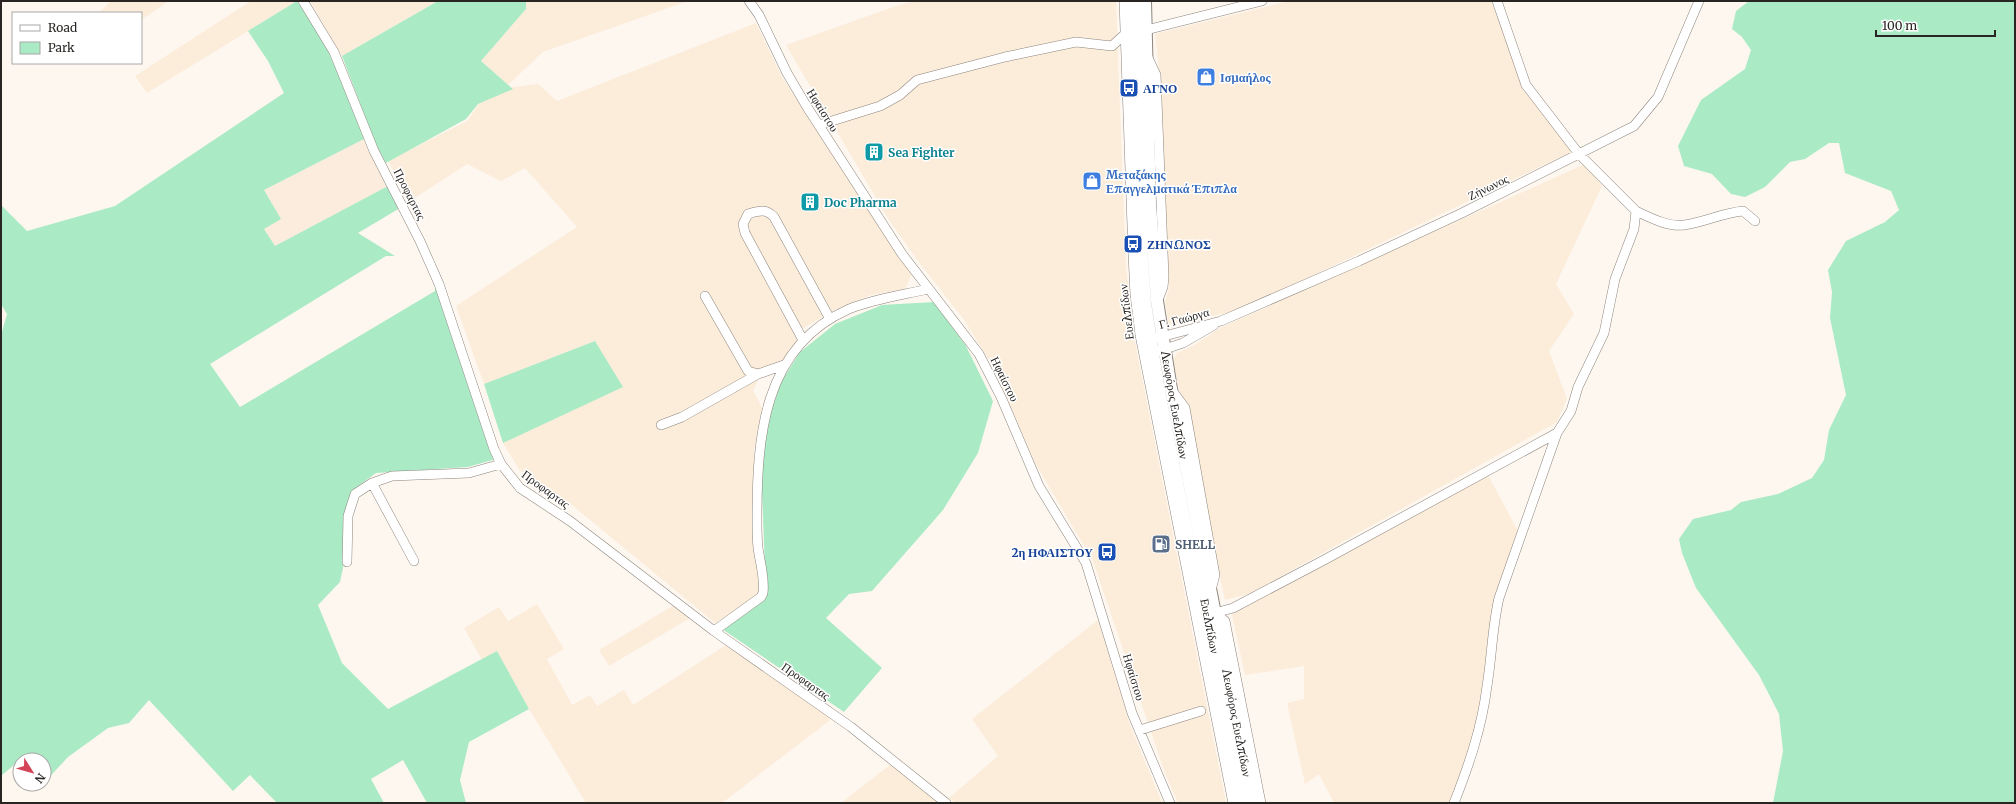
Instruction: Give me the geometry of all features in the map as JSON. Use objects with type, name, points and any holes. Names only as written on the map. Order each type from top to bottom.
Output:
[{"type":"main road","name":"Λεωφόρος Ευελπίδων","points":[[1133,1],[1133,168],[1142,276],[1160,351],[1171,389],[1197,500],[1211,592],[1252,803]]},
{"type":"main road","name":"Λεωφόρος Ευελπίδων","points":[[1145,1],[1150,204],[1157,301],[1157,338]]},
{"type":"main road","name":"Λεωφόρος Ευελπίδων","points":[[1160,351],[1163,432],[1225,743],[1240,803]]},
{"type":"street","name":"Προφαρτας","points":[[303,1],[334,52],[374,150],[424,248],[439,284],[500,464],[520,488],[570,521],[714,630],[851,727],[946,803]]},
{"type":"street","name":"Ηφαίστου","points":[[750,1],[759,15],[791,80],[818,125],[902,254],[979,354],[1001,397],[1039,486],[1086,563],[1132,712],[1170,803]]},
{"type":"street","name":"Ευελπίδων","points":[[1124,1],[1133,168],[1135,295],[1140,335],[1163,432]]},
{"type":"street","points":[[1150,1],[1146,30],[1262,1]]},
{"type":"street","points":[[1497,1],[1526,85],[1579,154],[1636,211],[1659,222],[1683,225],[1726,213],[1743,211],[1755,220]]},
{"type":"street","name":"Ζήνωνος","points":[[1220,321],[1393,245],[1634,126],[1658,97],[1699,1]]},
{"type":"street","points":[[818,125],[880,106],[900,95],[917,80],[1005,57],[1076,42],[1112,46],[1125,34]]},
{"type":"street","points":[[803,340],[745,233],[743,224],[748,214],[760,210],[769,212],[774,217],[830,319]]},
{"type":"street","points":[[1454,803],[1471,760],[1480,727],[1488,685],[1494,620],[1499,598],[1557,433],[1571,411],[1578,387],[1604,333],[1615,279],[1634,229],[1636,211]]},
{"type":"street","points":[[714,630],[761,597],[763,593],[758,546],[758,460],[762,424],[773,389],[784,365],[803,340],[830,319],[859,305],[928,289]]},
{"type":"street","points":[[705,296],[748,371],[758,374]]},
{"type":"street","name":"Γ. Γαώργα","points":[[1157,338],[1220,321]]},
{"type":"street","name":"Γ. Γαώργα","points":[[1160,351],[1189,340],[1220,321]]},
{"type":"street","points":[[661,425],[682,417],[758,374],[784,365]]},
{"type":"street","points":[[1215,613],[1233,608],[1557,433]]},
{"type":"street","points":[[347,562],[348,516],[355,494],[372,483],[392,476],[470,474],[500,464]]},
{"type":"street","points":[[372,483],[414,561]]},
{"type":"street","name":"Ευελπίδων","points":[[1215,613],[1225,621],[1261,803]]},
{"type":"street","points":[[1140,730],[1201,711]]},
{"type":"street","points":[[1225,743],[1232,803]]},
{"type":"shaded area","points":[[111,1],[169,1],[142,19],[142,12],[100,12]]},
{"type":"shaded area","points":[[251,1],[297,1],[147,93],[135,76]]},
{"type":"shaded area","points":[[310,1],[438,1],[342,56]]},
{"type":"shaded area","points":[[526,1],[688,1],[543,52],[508,85],[481,61],[526,9]]},
{"type":"shaded area","points":[[915,1],[1116,1],[1126,267],[1135,342],[1226,803],[1178,803],[1165,773],[1093,561],[1035,463],[995,370],[965,321],[921,265],[889,220],[786,45],[899,5]]},
{"type":"shaded area","points":[[1289,1],[1491,1],[1524,85],[1573,151],[1241,310],[1169,325],[1165,302],[1169,289],[1158,61],[1155,34]]},
{"type":"shaded area","points":[[756,23],[782,77],[912,274],[905,289],[871,295],[834,310],[802,329],[799,340],[781,362],[765,367],[753,390],[762,408],[754,451],[755,549],[762,587],[760,594],[715,623],[572,505],[546,493],[534,484],[519,469],[503,443],[622,387],[595,341],[484,384],[456,306],[577,227],[525,168],[501,181],[467,164],[410,201],[388,161],[467,121],[479,104],[513,87],[538,84],[557,101]]},
{"type":"shaded area","points":[[364,139],[388,186],[275,246],[263,229],[281,219],[264,190]]},
{"type":"shaded area","points":[[1585,164],[1602,186],[1556,284],[1574,314],[1549,351],[1567,399],[1557,422],[1251,593],[1225,600],[1173,360],[1177,353],[1193,346],[1220,328]]},
{"type":"shaded area","points":[[1488,475],[1519,533],[1485,669],[1475,735],[1451,803],[1334,803],[1319,774],[1305,784],[1287,703],[1304,699],[1304,666],[1245,675],[1231,610]]},
{"type":"shaded area","points":[[537,604],[564,649],[547,659],[572,705],[590,695],[597,706],[624,690],[633,705],[726,645],[830,716],[829,721],[722,803],[586,803],[529,709],[497,651],[482,660],[464,628],[499,607],[508,621]]},
{"type":"shaded area","points":[[674,605],[690,618],[609,666],[599,650]]},
{"type":"shaded area","points":[[1098,620],[1130,725],[1162,803],[956,803],[949,798],[998,756],[972,719]]},
{"type":"shaded area","points":[[890,765],[941,803],[841,803]]},
{"type":"green space","points":[[297,1],[323,40],[345,88],[364,139],[264,190],[281,219],[264,229],[275,246],[388,186],[400,208],[358,233],[395,256],[386,256],[210,364],[240,407],[435,291],[435,286],[496,459],[468,467],[376,473],[353,490],[345,519],[343,568],[340,582],[318,605],[342,663],[388,709],[497,651],[529,709],[469,742],[460,780],[466,803],[427,803],[403,760],[371,779],[384,803],[277,803],[250,775],[233,791],[149,700],[129,723],[108,728],[68,757],[52,774],[52,752],[12,752],[12,767],[1,776],[1,335],[7,314],[1,304],[1,205],[27,231],[115,206],[284,93],[268,61],[248,31]]},
{"type":"green space","points":[[438,1],[526,1],[526,9],[481,61],[513,89],[478,104],[466,119],[386,163],[375,143],[342,56]]},
{"type":"green space","points":[[1749,1],[2015,1],[2015,803],[1773,803],[1783,751],[1779,714],[1759,675],[1696,588],[1682,553],[1679,539],[1693,519],[1731,510],[1741,502],[1778,494],[1812,478],[1824,460],[1829,430],[1846,395],[1830,318],[1832,292],[1828,270],[1846,241],[1885,222],[1899,210],[1891,191],[1845,173],[1839,143],[1829,143],[1805,159],[1790,162],[1765,187],[1745,197],[1731,194],[1712,174],[1684,166],[1678,146],[1701,100],[1745,69],[1751,50],[1742,37],[1732,29],[1736,11]]},
{"type":"green space","points":[[934,302],[966,346],[993,401],[978,453],[943,510],[872,591],[849,594],[826,618],[882,668],[844,712],[722,629],[766,595],[761,465],[771,412],[781,382],[800,352],[835,324],[882,305]]},
{"type":"green space","points":[[595,341],[623,387],[503,443],[484,384]]},
{"type":"place","name":"Ισμαήλος","points":[[1206,77]]},
{"type":"place","name":"ΑΓΝΟ","points":[[1129,88]]},
{"type":"place","name":"Sea Fighter","points":[[874,152]]},
{"type":"place","name":"Μεταξάκης Επαγγελματικά Έπιπλα","points":[[1092,181]]},
{"type":"place","name":"Doc Pharma","points":[[810,202]]},
{"type":"place","name":"ΖΗΝΩΝΟΣ","points":[[1133,244]]},
{"type":"place","name":"SHELL","points":[[1161,544]]},
{"type":"place","name":"2η ΗΦΑΙΣΤΟΥ","points":[[1107,552]]}]
